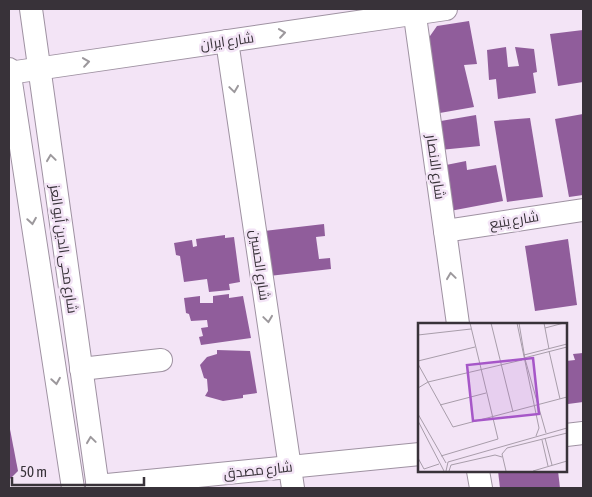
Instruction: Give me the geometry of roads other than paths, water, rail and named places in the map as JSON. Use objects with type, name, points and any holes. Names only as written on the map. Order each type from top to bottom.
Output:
[{"type":"street","name":"شارع محى الدين أبو العز","points":[[31,9],[98,487]]},
{"type":"street","name":"شارع ايران","points":[[9,73],[415,11],[446,9]]},
{"type":"street","name":"شارع الانصار","points":[[415,11],[458,323]]},
{"type":"street","name":"شارع الحسين","points":[[227,41],[291,478]]},
{"type":"street","name":"شارع محى الدين أبو العز","points":[[9,69],[72,488]]},
{"type":"street","name":"شارع ينبع","points":[[445,231],[583,210]]},
{"type":"street","points":[[81,369],[161,360]]},
{"type":"street","points":[[567,435],[583,433]]},
{"type":"street","name":"شارع مصدق","points":[[98,487],[291,478],[418,454]]},
{"type":"street","points":[[478,472],[481,488]]}]
